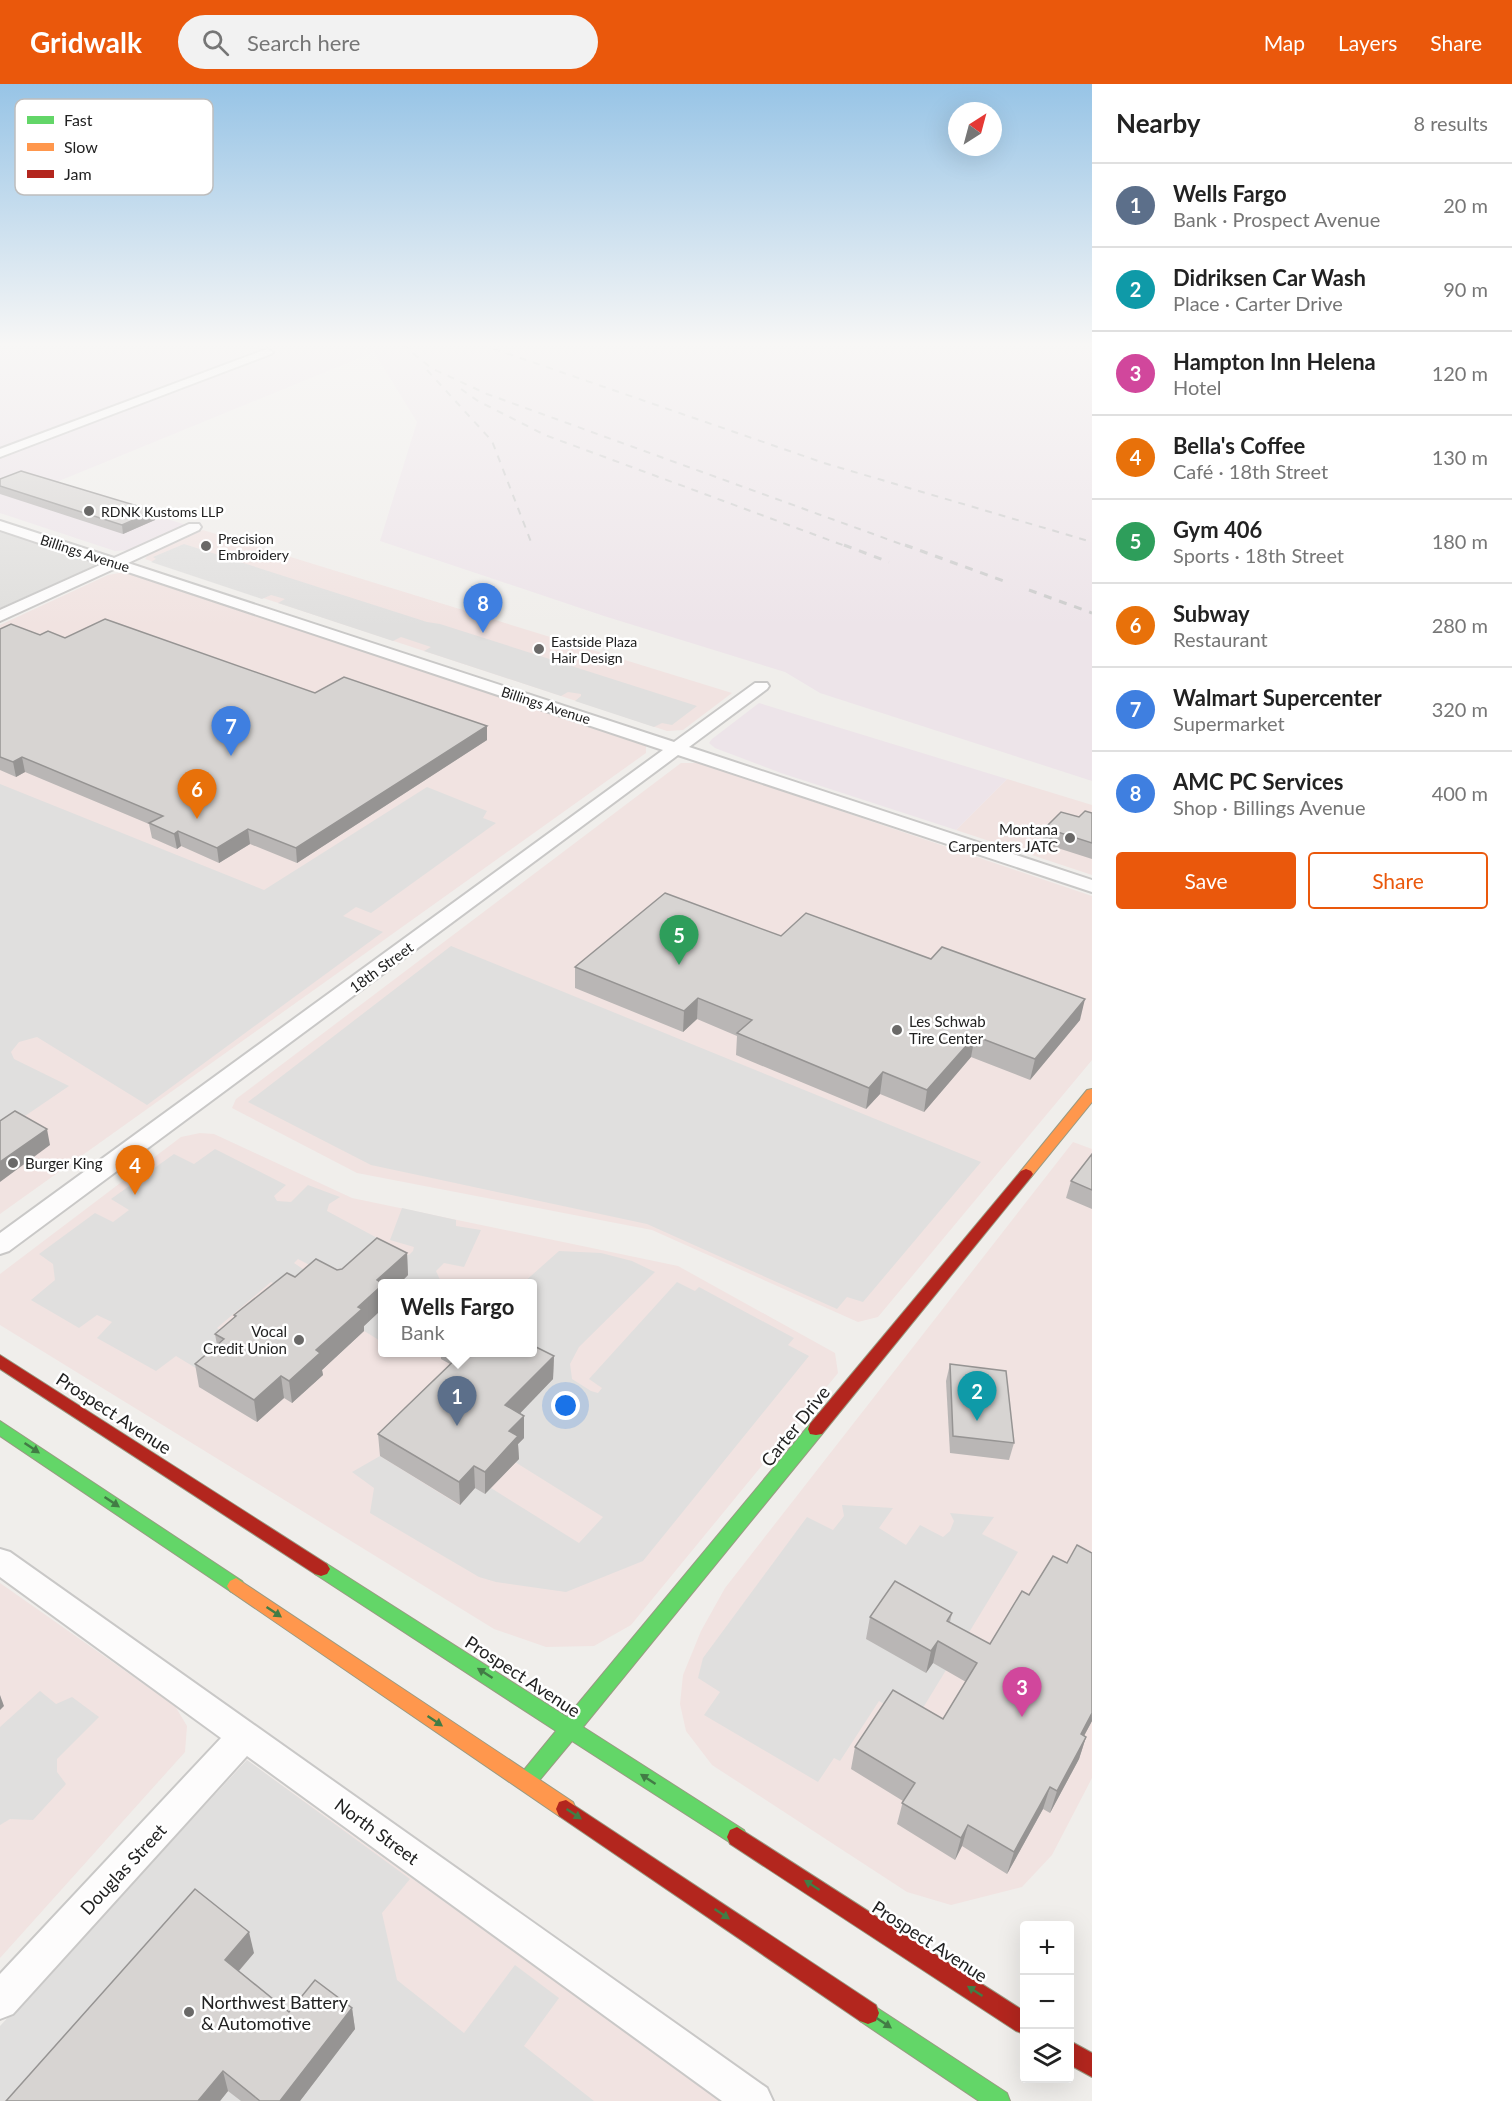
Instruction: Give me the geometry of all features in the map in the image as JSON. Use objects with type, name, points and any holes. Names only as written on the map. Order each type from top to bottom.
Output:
[{"type":"main road","name":"Carter Drive","points":[[526,1782],[1092,1093]]},
{"type":"main road","name":"Prospect Avenue","points":[[0,1361],[1020,2020]]},
{"type":"main road","points":[[0,1427],[999,2101]]},
{"type":"main road","points":[[1074,2055],[1092,2067]]},
{"type":"street","points":[[0,453],[39,438]]},
{"type":"street","name":"Billings Avenue","points":[[0,525],[1092,886]]},
{"type":"street","points":[[0,616],[194,527]]},
{"type":"street","name":"18th Street","points":[[0,1245],[761,686]]},
{"type":"street","name":"North Street","points":[[0,1561],[754,2101]]},
{"type":"street","name":"Douglas Street","points":[[0,2001],[245,1735]]},
{"type":"shaded area","points":[[0,438],[164,438],[54,483],[186,525],[130,550],[115,551],[0,513]]},
{"type":"shaded area","points":[[412,438],[1092,438],[1092,781],[820,693],[785,672],[604,616],[380,541]]},
{"type":"shaded area","points":[[0,530],[101,563],[0,608]]},
{"type":"shaded area","points":[[203,530],[732,693],[683,730],[667,731],[145,559],[148,555]]},
{"type":"shaded area","points":[[184,544],[697,706],[672,725],[662,723],[654,727],[575,701],[581,694],[568,692],[561,696],[424,651],[431,647],[401,637],[393,641],[278,603],[285,599],[271,595],[262,599],[151,562],[156,559],[153,557]]},
{"type":"shaded area","points":[[131,573],[646,745],[646,753],[0,1214],[0,625],[108,575]]},
{"type":"shaded area","points":[[759,703],[1007,779],[956,830],[781,773],[715,748],[709,743]]},
{"type":"shaded area","points":[[681,763],[699,763],[1092,896],[1092,1060],[878,1317],[858,1322],[652,1230],[357,1173],[232,1108],[236,1099]]},
{"type":"shaded area","points":[[1007,779],[1092,805],[1092,875],[956,830]]},
{"type":"shaded area","points":[[0,784],[264,890],[427,787],[487,811],[483,818],[496,823],[371,913],[356,907],[343,916],[383,932],[147,1105],[37,1037],[19,1042],[11,1052],[14,1059],[69,1086],[0,1133]]},
{"type":"shaded area","points":[[451,946],[981,1162],[863,1302],[847,1297],[837,1309],[647,1224],[371,1165],[248,1102]]},
{"type":"shaded area","points":[[200,1133],[214,1134],[352,1198],[678,1266],[835,1353],[838,1373],[631,1625],[594,1646],[546,1647],[494,1629],[0,1325],[0,1274],[181,1137]]},
{"type":"shaded area","points":[[1073,1142],[1092,1149],[1092,1778],[1052,1855],[1022,1887],[951,1905],[907,1892],[712,1765],[686,1731],[680,1704],[683,1675],[701,1631],[725,1588]]},
{"type":"shaded area","points":[[215,1149],[286,1185],[274,1196],[277,1201],[291,1202],[308,1185],[340,1197],[329,1204],[327,1211],[409,1255],[414,1247],[390,1240],[402,1208],[456,1220],[456,1226],[481,1230],[464,1267],[444,1263],[436,1271],[440,1279],[404,1279],[408,1275],[350,1286],[298,1259],[294,1263],[309,1273],[289,1290],[271,1282],[217,1328],[232,1338],[199,1370],[176,1356],[156,1371],[97,1338],[112,1322],[97,1315],[79,1328],[31,1300],[55,1280],[53,1264],[39,1254],[95,1213],[113,1222],[129,1210],[111,1199],[174,1154],[194,1164]]},
{"type":"shaded area","points":[[559,1251],[601,1253],[632,1261],[655,1272],[579,1347],[570,1364],[572,1379],[598,1393],[602,1388],[589,1379],[677,1282],[695,1291],[699,1287],[794,1338],[788,1345],[809,1356],[643,1561],[566,1592],[496,1582],[479,1577],[370,1513],[374,1488],[352,1472],[380,1456],[459,1505],[475,1488],[491,1488],[579,1543],[603,1517],[515,1462],[518,1459],[482,1414],[528,1357],[537,1357],[537,1279],[528,1279]]},
{"type":"shaded area","points":[[378,1311],[378,1340],[361,1329]]},
{"type":"shaded area","points":[[842,1505],[893,1508],[879,1528],[906,1545],[920,1525],[943,1537],[950,1531],[954,1521],[950,1513],[994,1517],[982,1534],[1018,1552],[915,1721],[879,1701],[840,1761],[834,1758],[818,1782],[704,1715],[720,1692],[698,1678],[703,1658],[807,1517],[833,1530],[844,1516]]},
{"type":"shaded area","points":[[0,1583],[175,1706],[187,1726],[185,1752],[0,1958]]},
{"type":"shaded area","points":[[40,1691],[56,1704],[72,1697],[99,1717],[57,1759],[57,1772],[66,1784],[33,1820],[10,1819],[0,1825],[0,1727]]},
{"type":"shaded area","points":[[247,1760],[722,2101],[0,2101],[0,2028]]},
{"type":"shaded area","points":[[247,1760],[410,1879],[382,1913],[397,1980],[464,2033],[515,1965],[559,1998],[524,2046],[594,2101],[0,2101],[0,2026]]},
{"type":"building","points":[[21,471],[154,511],[122,525],[0,486],[0,479]]},
{"type":"building","points":[[105,619],[315,693],[344,677],[487,726],[296,848],[248,829],[217,848],[178,831],[174,834],[149,823],[163,816],[22,757],[13,762],[0,757],[0,629],[11,624],[40,635],[48,631],[65,638]]},
{"type":"building","points":[[1085,811],[1092,813],[1092,843],[1045,828],[1061,812],[1079,817]]},
{"type":"building","points":[[665,893],[781,936],[806,913],[931,959],[942,947],[1085,999],[1035,1059],[975,1036],[927,1090],[883,1072],[869,1088],[737,1033],[752,1020],[698,998],[684,1011],[575,967]]},
{"type":"building","points":[[15,1111],[47,1129],[0,1162],[0,1121]]},
{"type":"building","points":[[1092,1154],[1092,1190],[1071,1181]]},
{"type":"building","name":"Vocal Credit Union","points":[[377,1238],[407,1253],[377,1280],[378,1289],[358,1307],[362,1309],[316,1350],[320,1353],[289,1381],[281,1376],[254,1400],[195,1364],[224,1339],[215,1334],[236,1316],[234,1315],[287,1273],[295,1277],[316,1259],[337,1270],[342,1269]]},
{"type":"building","points":[[537,1348],[554,1356],[505,1405],[524,1416],[509,1431],[518,1436],[485,1472],[474,1466],[459,1482],[378,1434],[458,1357],[537,1357]]},
{"type":"building","points":[[950,1364],[1006,1371],[1014,1443],[953,1436]]},
{"type":"building","points":[[1077,1545],[1092,1553],[1092,1713],[1081,1734],[1086,1737],[1057,1791],[1050,1787],[1014,1852],[968,1825],[961,1838],[902,1803],[915,1783],[855,1747],[893,1690],[943,1719],[977,1663],[938,1641],[931,1651],[870,1617],[895,1581],[952,1613],[947,1621],[990,1644],[1022,1591],[1029,1595],[1053,1556],[1067,1563]]},
{"type":"building","name":"Northwest Battery & Automotive","points":[[195,1889],[249,1932],[225,1960],[289,2012],[315,1980],[352,2008],[280,2101],[260,2101],[223,2071],[198,2101],[6,2101]]},
{"type":"railway","points":[[489,438],[533,547]]},
{"type":"railway","points":[[553,438],[848,547]]},
{"type":"railway","points":[[609,438],[909,547]]},
{"type":"railway","points":[[752,438],[824,463],[1092,542]]},
{"type":"railway","points":[[844,545],[889,562]]},
{"type":"railway","points":[[905,545],[1009,583]]},
{"type":"railway","points":[[1029,590],[1092,613]]},
{"type":"traffic: fast","points":[[0,1427],[236,1586]]},
{"type":"traffic: fast","points":[[526,1782],[816,1429]]},
{"type":"traffic: fast","points":[[321,1569],[737,1837]]},
{"type":"traffic: fast","points":[[868,2013],[999,2101]]},
{"type":"traffic: slow","points":[[1026,1174],[1092,1093]]},
{"type":"traffic: slow","points":[[236,1586],[566,1809]]},
{"type":"traffic: jam","points":[[816,1429],[1026,1174]]},
{"type":"traffic: jam","points":[[0,1361],[321,1569]]},
{"type":"traffic: jam","points":[[566,1809],[868,2013]]},
{"type":"traffic: jam","points":[[737,1837],[1020,2020]]},
{"type":"traffic: jam","points":[[1074,2055],[1092,2066]]},
{"type":"place","name":"RDNK Kustoms LLP","points":[[89,511]]},
{"type":"place","name":"Precision Embroidery","points":[[206,546]]},
{"type":"place","name":"AMC PC Services","points":[[483,633]]},
{"type":"place","name":"Eastside Plaza Hair Design","points":[[539,649]]},
{"type":"place","name":"Walmart Supercenter","points":[[231,756]]},
{"type":"place","name":"Subway","points":[[197,819]]},
{"type":"place","name":"Montana Carpenters JATC","points":[[1070,838]]},
{"type":"place","name":"Gym 406","points":[[679,965]]},
{"type":"place","name":"Les Schwab Tire Center","points":[[897,1030]]},
{"type":"place","name":"Burger King","points":[[13,1163]]},
{"type":"place","name":"Bella's Coffee","points":[[135,1195]]},
{"type":"place","name":"Vocal Credit Union","points":[[299,1340]]},
{"type":"place","name":"Didriksen Car Wash","points":[[977,1421]]},
{"type":"place","name":"Wells Fargo","points":[[457,1426]]},
{"type":"place","name":"Hampton Inn Helena","points":[[1022,1717]]},
{"type":"place","name":"Northwest Battery & Automotive","points":[[189,2012]]}]
